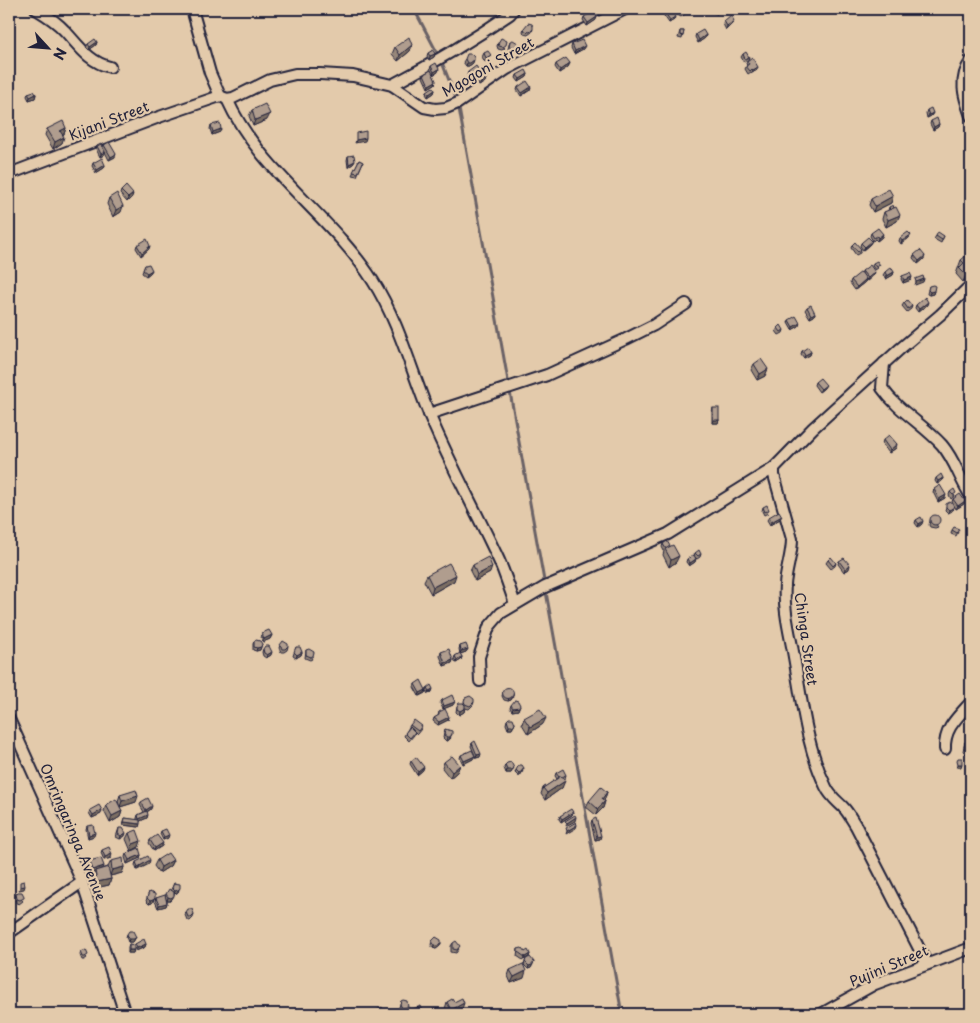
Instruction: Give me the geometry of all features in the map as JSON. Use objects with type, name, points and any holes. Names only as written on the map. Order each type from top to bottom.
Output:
[{"type":"street","points":[[36,9],[64,30],[92,60],[110,67]]},
{"type":"street","points":[[192,9],[215,87],[224,97],[254,144],[279,174],[329,225],[353,253],[390,310],[429,414],[497,556],[515,604]]},
{"type":"street","points":[[392,85],[441,60],[473,40],[510,14],[514,9]]},
{"type":"street","name":"Mgogoni Street","points":[[224,97],[240,95],[270,80],[295,74],[353,76],[392,85],[424,107],[446,108],[458,103],[508,69],[625,9]]},
{"type":"street","points":[[971,61],[966,68],[963,84],[965,100],[971,116]]},
{"type":"street","name":"Kijani Street","points":[[9,174],[159,117],[224,97]]},
{"type":"street","points":[[480,681],[479,656],[489,627],[501,613],[545,586],[626,554],[668,534],[774,468],[813,428],[971,285]]},
{"type":"street","points":[[429,414],[547,374],[654,325],[686,304]]},
{"type":"street","points":[[884,363],[882,388],[896,405],[942,445],[971,496]]},
{"type":"street","name":"Chinga Street","points":[[774,468],[776,482],[792,535],[785,597],[807,732],[814,759],[826,788],[835,801],[844,808],[856,826],[927,964]]},
{"type":"street","points":[[945,749],[949,729],[971,702]]},
{"type":"street","name":"Omringaringa Avenue","points":[[9,719],[82,882],[124,1014]]},
{"type":"street","points":[[9,933],[82,882]]},
{"type":"street","name":"Pujini Street","points":[[821,1014],[875,984],[971,948]]},
{"type":"building","points":[[670,9],[675,17],[670,20],[663,10]]},
{"type":"building","points":[[678,9],[686,9],[682,14],[677,11]]},
{"type":"building","points":[[594,11],[597,17],[588,23],[584,17]]},
{"type":"building","points":[[731,15],[734,21],[727,26],[724,21]]},
{"type":"building","points":[[528,23],[533,26],[530,32],[525,31],[524,28]]},
{"type":"building","points":[[703,30],[706,35],[699,40],[696,34]]},
{"type":"building","points":[[680,31],[684,31],[683,36],[680,35]]},
{"type":"building","points":[[409,37],[412,45],[400,55],[395,47]]},
{"type":"building","points":[[501,38],[507,41],[503,47],[499,46],[498,43]]},
{"type":"building","points":[[95,39],[97,42],[90,47],[88,44]]},
{"type":"building","points":[[513,40],[518,43],[517,47],[514,48],[509,46],[510,41]]},
{"type":"building","points":[[582,40],[585,46],[575,51],[572,44]]},
{"type":"building","points":[[433,50],[435,54],[430,56],[428,53]]},
{"type":"building","points":[[488,51],[491,55],[486,58],[484,53]]},
{"type":"building","points":[[746,52],[749,57],[745,59],[743,54]]},
{"type":"building","points":[[467,54],[471,54],[474,57],[474,60],[470,63],[467,63],[465,59]]},
{"type":"building","points":[[752,57],[758,67],[750,71],[746,66],[749,64],[747,61]]},
{"type":"building","points":[[566,58],[570,63],[560,70],[556,64]]},
{"type":"building","points":[[436,63],[439,69],[434,72],[431,66]]},
{"type":"building","points":[[476,66],[480,72],[475,75],[477,78],[474,81],[468,72]]},
{"type":"building","points":[[431,70],[436,81],[429,85],[424,74]]},
{"type":"building","points":[[526,70],[528,74],[520,79],[517,75]]},
{"type":"building","points":[[483,74],[486,78],[481,83],[477,78]]},
{"type":"building","points":[[527,81],[531,87],[522,93],[518,87]]},
{"type":"building","points":[[433,87],[435,90],[429,94],[427,91]]},
{"type":"building","points":[[34,91],[36,94],[30,97],[28,93]]},
{"type":"building","points":[[265,104],[270,114],[255,120],[252,110]]},
{"type":"building","points":[[931,108],[933,113],[929,115],[927,110]]},
{"type":"building","points":[[937,118],[939,124],[934,127],[931,121]]},
{"type":"building","points":[[63,121],[66,128],[60,131],[64,137],[55,142],[47,129]]},
{"type":"building","points":[[220,123],[221,129],[213,132],[211,125]]},
{"type":"building","points":[[366,131],[366,138],[356,140],[356,133]]},
{"type":"building","points":[[109,142],[116,154],[111,157],[104,145]]},
{"type":"building","points":[[101,144],[105,152],[101,154],[97,146]]},
{"type":"building","points":[[354,155],[355,161],[349,164],[348,156]]},
{"type":"building","points":[[102,158],[105,165],[97,170],[93,163]]},
{"type":"building","points":[[359,160],[363,162],[358,173],[353,172]]},
{"type":"building","points":[[126,186],[133,194],[128,198],[121,191]]},
{"type":"building","points":[[889,189],[893,196],[875,206],[871,199]]},
{"type":"building","points":[[117,193],[123,206],[116,210],[109,198]]},
{"type":"building","points":[[896,207],[900,215],[888,220],[884,212]]},
{"type":"building","points":[[878,228],[883,234],[878,238],[877,236],[874,238],[871,233]]},
{"type":"building","points":[[908,232],[911,235],[902,241],[900,238]]},
{"type":"building","points":[[938,232],[944,236],[942,240],[936,236]]},
{"type":"building","points":[[868,237],[872,241],[865,247],[861,243]]},
{"type":"building","points":[[147,239],[150,246],[142,253],[137,245]]},
{"type":"building","points":[[855,242],[861,249],[858,252],[852,245]]},
{"type":"building","points":[[920,250],[925,256],[919,261],[914,255]]},
{"type":"building","points":[[968,254],[971,258],[971,270],[966,275],[959,268],[964,263],[961,260]]},
{"type":"building","points":[[877,261],[880,265],[876,267],[873,263]]},
{"type":"building","points":[[149,264],[152,270],[147,273],[143,270],[145,265]]},
{"type":"building","points":[[870,265],[875,272],[868,278],[862,271]]},
{"type":"building","points":[[891,267],[894,272],[887,276],[885,272]]},
{"type":"building","points":[[861,272],[866,279],[857,287],[851,280]]},
{"type":"building","points":[[910,273],[912,277],[904,280],[902,276]]},
{"type":"building","points":[[971,275],[971,280],[968,284],[966,281]]},
{"type":"building","points":[[923,276],[924,279],[916,282],[915,279]]},
{"type":"building","points":[[929,286],[935,286],[934,291],[930,292],[928,290]]},
{"type":"building","points":[[925,297],[928,302],[919,309],[916,305]]},
{"type":"building","points":[[907,300],[912,306],[908,309],[904,303]]},
{"type":"building","points":[[811,305],[815,313],[811,315],[807,307]]},
{"type":"building","points":[[796,316],[800,323],[793,327],[789,320]]},
{"type":"building","points":[[781,325],[784,330],[781,332],[778,328]]},
{"type":"building","points":[[808,347],[811,352],[805,355],[802,351]]},
{"type":"building","points":[[761,359],[768,369],[760,374],[754,364]]},
{"type":"building","points":[[820,378],[826,385],[821,389],[815,382]]},
{"type":"building","points":[[713,408],[719,408],[719,420],[713,420]]},
{"type":"building","points":[[889,435],[897,444],[890,450],[883,440]]},
{"type":"building","points":[[941,474],[943,478],[938,481],[936,478]]},
{"type":"building","points":[[940,485],[946,495],[939,499],[934,489]]},
{"type":"building","points":[[954,489],[956,493],[953,495],[950,492]]},
{"type":"building","points":[[960,494],[965,501],[958,506],[953,499]]},
{"type":"building","points":[[950,502],[954,505],[949,510],[946,504]]},
{"type":"building","points":[[767,505],[769,510],[765,512],[763,507]]},
{"type":"building","points":[[779,511],[782,516],[771,522],[769,517]]},
{"type":"building","points":[[935,515],[940,520],[935,525],[930,520]]},
{"type":"building","points":[[921,517],[923,521],[919,524],[916,520]]},
{"type":"building","points":[[954,527],[959,529],[957,533],[952,530]]},
{"type":"building","points":[[667,541],[670,546],[666,549],[663,544]]},
{"type":"building","points":[[673,545],[679,556],[671,560],[665,549]]},
{"type":"building","points":[[699,550],[701,554],[698,556],[695,553]]},
{"type":"building","points":[[694,555],[696,559],[690,563],[687,559]]},
{"type":"building","points":[[488,557],[492,567],[477,575],[473,565]]},
{"type":"building","points":[[831,557],[836,563],[833,566],[828,560]]},
{"type":"building","points":[[844,558],[850,565],[845,569],[839,561]]},
{"type":"building","points":[[449,563],[456,575],[433,587],[427,575]]},
{"type":"building","points":[[269,630],[272,635],[264,639],[262,633]]},
{"type":"building","points":[[254,641],[260,641],[261,647],[254,647]]},
{"type":"building","points":[[283,641],[288,644],[285,649],[282,649],[280,645]]},
{"type":"building","points":[[466,644],[468,649],[461,651],[460,646]]},
{"type":"building","points":[[265,646],[269,646],[272,652],[267,655],[263,649]]},
{"type":"building","points":[[296,647],[300,647],[302,652],[297,655],[294,652]]},
{"type":"building","points":[[309,649],[314,652],[311,657],[306,655],[306,650]]},
{"type":"building","points":[[449,649],[453,660],[445,663],[441,652]]},
{"type":"building","points":[[460,653],[462,657],[457,660],[455,656]]},
{"type":"building","points":[[421,680],[426,690],[420,693],[415,684]]},
{"type":"building","points":[[431,685],[433,689],[429,691],[427,688]]},
{"type":"building","points":[[506,688],[510,688],[513,693],[512,697],[506,698],[503,695],[503,691]]},
{"type":"building","points":[[452,695],[455,702],[444,706],[442,700]]},
{"type":"building","points":[[470,696],[474,699],[474,702],[470,706],[465,704],[464,701],[465,698]]},
{"type":"building","points":[[515,700],[520,705],[513,708],[511,705]]},
{"type":"building","points":[[459,703],[465,705],[465,708],[460,711],[457,709]]},
{"type":"building","points":[[445,709],[449,717],[439,722],[434,718]]},
{"type":"building","points":[[540,709],[546,718],[530,727],[524,718]]},
{"type":"building","points":[[513,718],[514,726],[509,726],[507,720]]},
{"type":"building","points":[[414,720],[422,726],[418,731],[410,725]]},
{"type":"building","points":[[410,727],[415,732],[410,738],[405,733]]},
{"type":"building","points":[[445,729],[452,731],[450,737],[444,735]]},
{"type":"building","points":[[967,740],[971,741],[971,751],[964,748]]},
{"type":"building","points":[[475,741],[481,754],[477,755],[472,743]]},
{"type":"building","points":[[472,750],[475,756],[464,761],[461,755]]},
{"type":"building","points":[[452,756],[460,765],[452,772],[444,762]]},
{"type":"building","points":[[416,757],[424,767],[418,772],[411,761]]},
{"type":"building","points":[[958,758],[962,758],[962,764],[958,764]]},
{"type":"building","points":[[511,762],[514,768],[507,770],[505,765]]},
{"type":"building","points":[[519,765],[522,765],[524,768],[519,773],[516,770]]},
{"type":"building","points":[[563,769],[566,775],[559,777],[556,773]]},
{"type":"building","points":[[561,776],[565,781],[547,793],[543,788]]},
{"type":"building","points":[[601,787],[607,792],[602,799],[605,801],[598,809],[589,801]]},
{"type":"building","points":[[136,790],[138,796],[122,801],[120,795]]},
{"type":"building","points":[[148,798],[152,806],[146,810],[141,802]]},
{"type":"building","points":[[116,799],[122,811],[112,816],[106,805]]},
{"type":"building","points":[[99,805],[102,810],[93,815],[90,810]]},
{"type":"building","points":[[571,809],[573,812],[562,819],[560,816]]},
{"type":"building","points":[[147,811],[148,815],[139,819],[138,815]]},
{"type":"building","points":[[575,815],[576,817],[567,823],[565,821]]},
{"type":"building","points":[[125,818],[140,820],[140,824],[124,822]]},
{"type":"building","points":[[596,818],[601,836],[597,837],[592,820]]},
{"type":"building","points":[[576,822],[577,825],[567,831],[566,828]]},
{"type":"building","points":[[93,825],[95,833],[89,835],[87,826]]},
{"type":"building","points":[[119,828],[123,828],[126,833],[121,836],[118,834]]},
{"type":"building","points":[[166,829],[169,835],[164,837],[161,831]]},
{"type":"building","points":[[137,830],[141,841],[133,844],[129,833]]},
{"type":"building","points":[[157,835],[163,843],[155,848],[150,840]]},
{"type":"building","points":[[109,847],[112,854],[105,857],[102,850]]},
{"type":"building","points":[[139,848],[141,855],[129,860],[126,854]]},
{"type":"building","points":[[168,853],[173,860],[161,867],[157,860]]},
{"type":"building","points":[[148,856],[150,860],[138,867],[136,862]]},
{"type":"building","points":[[101,858],[104,866],[92,870],[89,861]]},
{"type":"building","points":[[123,858],[124,867],[112,870],[111,861]]},
{"type":"building","points":[[108,867],[111,879],[97,882],[95,871]]},
{"type":"building","points":[[24,881],[25,886],[20,887],[20,882]]},
{"type":"building","points":[[174,883],[180,884],[180,888],[175,891],[172,888]]},
{"type":"building","points":[[169,889],[174,892],[174,896],[171,898],[166,894]]},
{"type":"building","points":[[22,892],[24,898],[17,899],[16,894]]},
{"type":"building","points":[[149,892],[155,894],[155,898],[150,901],[147,898]]},
{"type":"building","points":[[165,895],[167,903],[159,905],[156,898]]},
{"type":"building","points":[[188,909],[192,909],[194,914],[191,917],[188,917],[186,912]]},
{"type":"building","points":[[129,931],[133,931],[136,937],[134,939],[129,939],[127,934]]},
{"type":"building","points":[[436,937],[441,940],[441,943],[437,946],[432,941]]},
{"type":"building","points":[[144,939],[146,944],[137,948],[135,944]]},
{"type":"building","points":[[456,941],[460,946],[457,950],[453,949],[453,943]]},
{"type":"building","points":[[129,944],[134,945],[134,950],[129,950]]},
{"type":"building","points":[[522,948],[525,952],[528,950],[530,954],[525,957],[518,952],[518,949]]},
{"type":"building","points":[[86,950],[88,955],[83,957],[81,952]]},
{"type":"building","points":[[530,957],[534,962],[529,966],[525,962]]},
{"type":"building","points":[[523,964],[526,971],[514,977],[510,970]]},
{"type":"building","points":[[462,998],[464,1003],[451,1010],[447,1002],[452,999],[454,1002]]},
{"type":"building","points":[[403,1000],[407,1001],[408,1007],[402,1008],[400,1004]]},
{"type":"building","points":[[421,1006],[424,1014],[412,1014],[410,1010]]},
{"type":"building","points":[[382,1007],[385,1013],[372,1014],[372,1013]]},
{"type":"waterway","points":[[414,9],[441,60],[458,103],[622,1014]]}]
